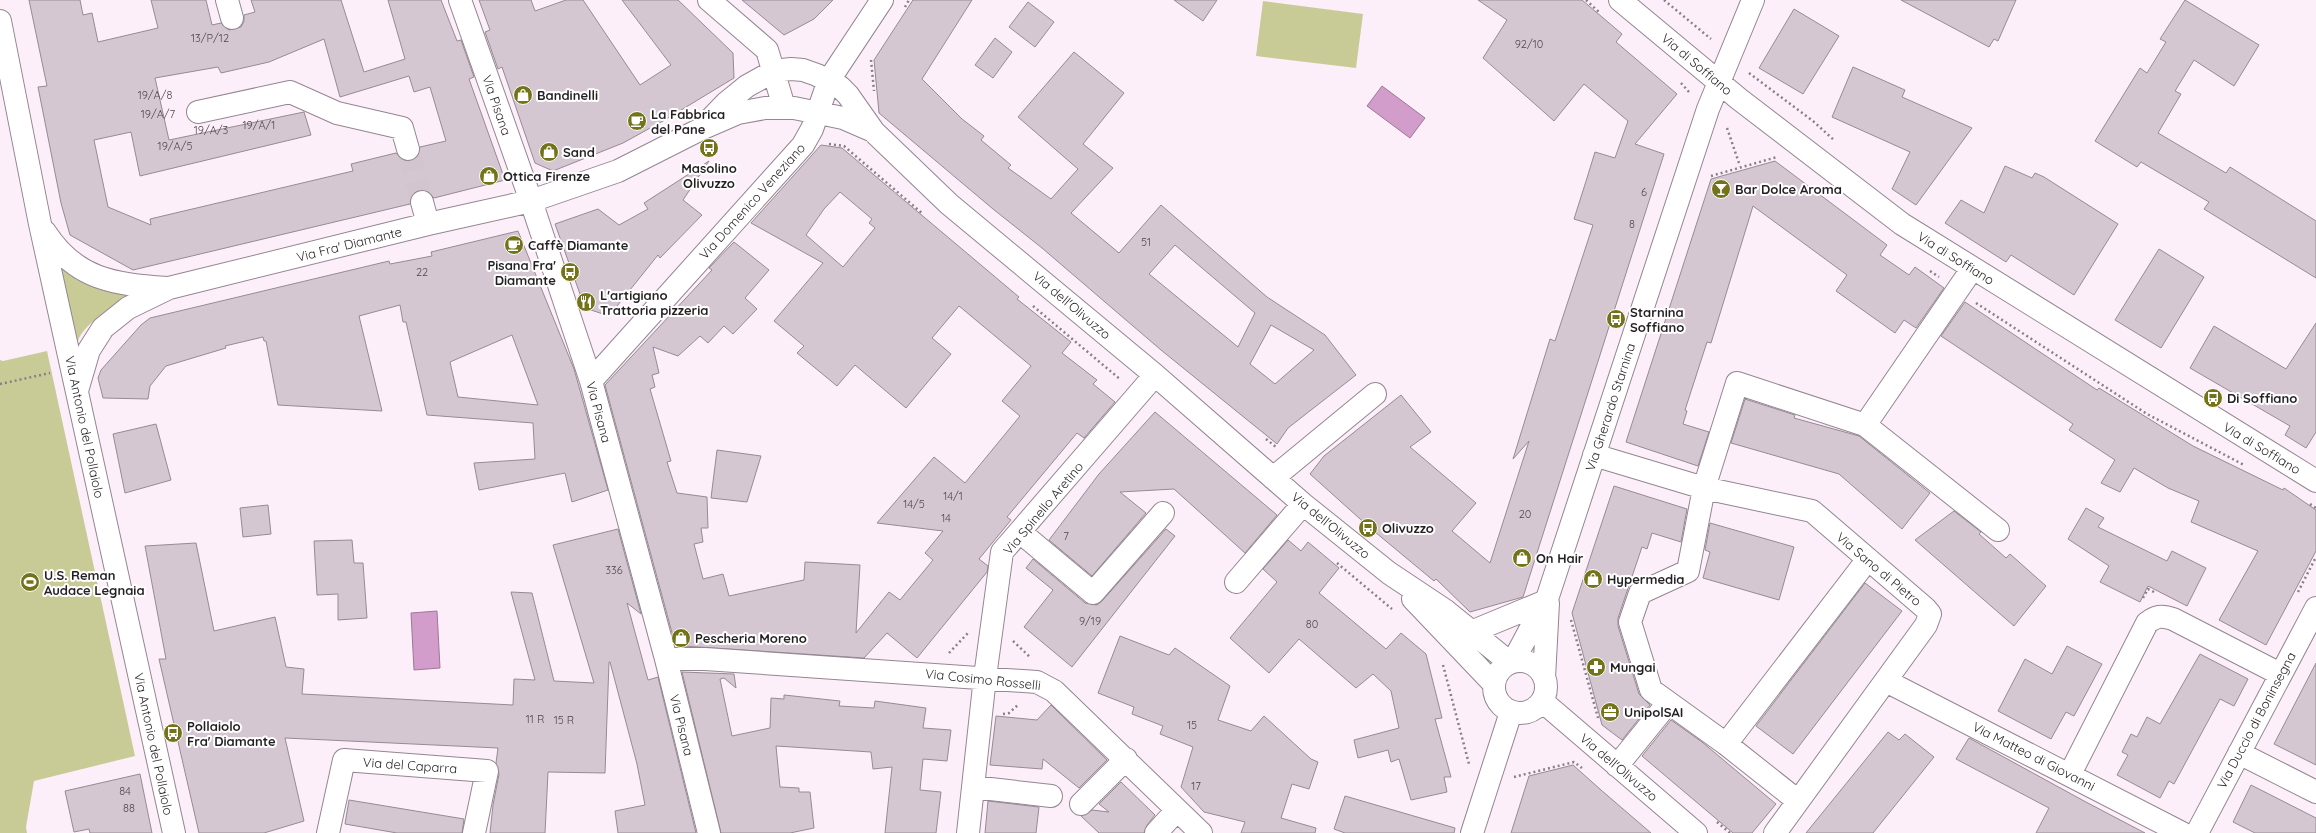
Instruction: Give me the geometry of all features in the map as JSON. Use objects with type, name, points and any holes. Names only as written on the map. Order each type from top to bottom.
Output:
[{"type":"street","name":"Via Pisana","points":[[460,0],[531,201],[590,381],[666,659],[709,833]]},
{"type":"street","points":[[709,0],[763,45],[770,58],[784,107]]},
{"type":"street","name":"Via Domenico Veneziano","points":[[590,381],[803,145],[812,129],[829,80],[882,0]]},
{"type":"street","name":"Via di Soffiano","points":[[1620,0],[1718,81],[1902,224],[1972,269],[2313,473]]},
{"type":"street","name":"Via Gherardo Starnina","points":[[1512,661],[1547,599],[1718,81],[1753,0]]},
{"type":"street","name":"Via Antonio del Pollaiolo","points":[[0,21],[40,224],[174,833]]},
{"type":"street","name":"Via dell'Olivuzzo","points":[[774,71],[787,69],[803,70],[829,80],[848,95],[873,131],[949,204],[1155,374],[1303,504],[1389,573],[1446,612],[1512,661],[1535,665],[1544,678]]},
{"type":"street","points":[[701,129],[726,103],[747,86],[774,71]]},
{"type":"street","points":[[198,112],[290,92],[337,113],[402,128],[408,149]]},
{"type":"street","name":"Via dell'Olivuzzo","points":[[701,129],[738,113],[765,108],[784,107],[819,111],[860,124],[873,131]]},
{"type":"street","name":"Via Fra' Diamante","points":[[77,391],[89,350],[103,328],[128,308],[168,288],[428,224],[531,201],[618,170],[701,129]]},
{"type":"street","points":[[422,202],[428,224]]},
{"type":"street","name":"Via Fra' Diamante","points":[[40,224],[62,255],[85,272],[112,282],[168,288]]},
{"type":"street","points":[[1865,425],[1972,269]]},
{"type":"street","name":"Via Spinello Aretino","points":[[968,833],[985,677],[1002,552],[1155,374]]},
{"type":"street","points":[[1798,801],[1726,744],[1650,690],[1630,622],[1640,593],[1688,571],[1704,488],[1737,383],[1865,425],[1998,530]]},
{"type":"street","points":[[1273,478],[1376,394]]},
{"type":"street","name":"Via Sano di Pietro","points":[[1594,455],[1704,488],[1812,511],[1930,614],[1926,625],[1775,833]]},
{"type":"street","points":[[1236,582],[1303,504]]},
{"type":"street","points":[[1020,532],[1093,593],[1163,513]]},
{"type":"street","points":[[1726,744],[1868,559]]},
{"type":"street","name":"Via dell'Olivuzzo","points":[[1389,573],[1494,684],[1496,698],[1499,704],[1511,712]]},
{"type":"street","points":[[1471,632],[1547,599]]},
{"type":"street","name":"Via Gherardo Starnina","points":[[1544,678],[1547,599]]},
{"type":"street","name":"Via Duccio di Boninsegna","points":[[2197,833],[2316,608]]},
{"type":"street","points":[[2070,774],[2147,623],[2152,619],[2163,616],[2173,619],[2280,674]]},
{"type":"street","name":"Via Cosimo Rosselli","points":[[666,659],[706,659],[985,677],[1037,682],[1049,687],[1126,759],[1201,833]]},
{"type":"street","points":[[1494,684],[1498,673],[1512,661]]},
{"type":"street","points":[[1472,833],[1511,712],[1528,712],[1542,701],[1545,694],[1544,678]]},
{"type":"street","name":"Via Matteo di Giovanni","points":[[1886,681],[2070,774],[2182,833]]},
{"type":"street","name":"Via dell'Olivuzzo","points":[[1542,701],[1696,833]]},
{"type":"street","points":[[1617,766],[1668,703]]},
{"type":"street","points":[[2239,752],[2316,792]]},
{"type":"street","points":[[1081,804],[1126,759]]},
{"type":"street","name":"Via del Caparra","points":[[328,833],[344,760],[487,771],[474,833]]},
{"type":"street","points":[[973,787],[1051,796]]},
{"type":"street","points":[[1156,833],[1177,810]]},
{"type":"path","points":[[901,13],[909,0]]},
{"type":"path","points":[[1664,0],[1712,40]]},
{"type":"path","points":[[870,58],[874,94]]},
{"type":"path","points":[[1749,69],[1749,75],[1812,121],[1840,146]]},
{"type":"path","points":[[1727,128],[1740,166]]},
{"type":"path","points":[[821,142],[844,146],[926,216]]},
{"type":"path","points":[[1029,302],[1125,384]]},
{"type":"path","points":[[0,384],[72,368]]},
{"type":"path","points":[[1265,438],[1277,448],[1282,443]]},
{"type":"path","points":[[1571,618],[1599,723]]},
{"type":"path","points":[[948,654],[970,632]]},
{"type":"path","points":[[1002,714],[1009,714],[1020,703]]},
{"type":"path","points":[[1515,776],[1574,762],[1584,770]]},
{"type":"path","points":[[1713,818],[1730,833]]},
{"type":"green space","points":[[1263,1],[1363,14],[1356,68],[1256,56]]},
{"type":"green space","points":[[53,257],[72,275],[91,285],[112,290],[138,293],[122,301],[90,324],[79,338],[76,356]]},
{"type":"green space","points":[[47,351],[135,756],[34,781],[26,827],[27,833],[0,833],[0,360],[3,361]]},
{"type":"shaded area","points":[[1382,86],[1425,118],[1410,138],[1367,106]]},
{"type":"shaded area","points":[[437,611],[440,668],[414,670],[411,613]]},
{"type":"building","points":[[29,0],[80,0],[83,15],[92,13],[98,42],[158,28],[151,0],[206,0],[212,25],[221,23],[229,30],[241,27],[244,21],[244,15],[255,12],[251,0],[341,0],[364,72],[405,59],[388,0],[441,0],[457,41],[461,40],[474,77],[469,79],[505,180],[434,198],[426,190],[419,190],[413,194],[410,204],[133,270],[70,235],[61,203],[38,87],[47,86]],"holes":[[[324,39],[340,97],[409,76],[414,92],[430,87],[446,141],[420,147],[417,157],[411,161],[405,161],[396,153],[351,164],[353,171],[150,219],[151,225],[108,207],[94,140],[131,132],[140,176],[311,135],[304,112],[169,140],[155,78],[218,67],[221,73],[269,62]]]},
{"type":"building","points":[[479,0],[531,0],[535,11],[566,0],[583,0],[640,85],[671,65],[622,0],[678,0],[733,53],[734,78],[663,121],[623,143],[553,171],[535,163],[502,67],[498,69],[485,32],[490,30]]},
{"type":"building","points":[[742,0],[833,0],[814,19],[784,35]]},
{"type":"building","points":[[913,0],[972,0],[922,79],[962,119],[984,136],[981,140],[1011,165],[1008,168],[1051,199],[1078,169],[1018,117],[1074,52],[1124,93],[1083,144],[1113,168],[1071,213],[1119,253],[1161,205],[1267,297],[1325,335],[1356,375],[1288,428],[1277,444],[1161,350],[1042,248],[993,209],[879,113],[874,60]],"holes":[[[1175,245],[1255,313],[1238,347],[1149,274]],[[1271,325],[1314,350],[1275,384],[1250,364]]]},
{"type":"building","points":[[1174,0],[1217,0],[1203,21]]},
{"type":"building","points":[[1478,0],[1582,0],[1622,34],[1616,42],[1677,94],[1635,144],[1664,154],[1523,597],[1470,612],[1436,579],[1434,581],[1369,527],[1310,474],[1324,456],[1401,395],[1431,432],[1410,447],[1476,503],[1452,531],[1490,563],[1529,441],[1513,459],[1550,339],[1555,341],[1593,225],[1574,219],[1595,152],[1615,158],[1628,121],[1584,84],[1554,121],[1483,58],[1507,20]]},
{"type":"building","points":[[1901,0],[2016,0],[1998,41],[1994,39],[1989,47]]},
{"type":"building","points":[[2185,0],[2259,45],[2234,86],[2194,60],[2175,91],[2181,94],[2158,133],[2226,173],[2230,167],[2316,221],[2316,278],[2204,209],[2209,202],[2141,162],[2137,167],[2095,141],[2140,68],[2147,73],[2166,42],[2160,39]]},
{"type":"building","points":[[1028,2],[1054,22],[1035,47],[1009,27]]},
{"type":"building","points":[[1794,9],[1839,36],[1803,94],[1759,68]]},
{"type":"building","points":[[995,38],[1012,52],[993,78],[975,65]]},
{"type":"building","points":[[1853,67],[1905,90],[1902,97],[1972,128],[1916,205],[1892,189],[1910,152],[1832,117]]},
{"type":"building","points":[[821,145],[842,148],[1019,297],[1017,299],[1071,342],[1062,353],[1097,380],[1093,384],[1115,402],[1084,438],[1077,433],[1007,517],[1011,520],[979,559],[988,566],[987,572],[917,658],[887,633],[864,658],[683,646],[674,640],[605,385],[712,270],[709,268],[734,242],[769,270],[745,298],[757,309],[733,334],[724,326],[708,343],[700,336],[678,356],[653,347],[659,373],[652,375],[655,387],[650,389],[671,461],[667,462],[677,493],[707,497],[708,528],[701,528],[703,542],[694,544],[703,579],[723,574],[729,596],[804,580],[805,562],[860,565],[856,633],[889,592],[900,600],[933,560],[925,553],[943,531],[877,523],[934,457],[965,483],[1020,416],[1002,401],[1031,366],[959,306],[932,338],[951,354],[906,408],[855,365],[837,386],[797,353],[804,346],[774,321],[823,263],[751,223]],"holes":[[[840,192],[872,219],[869,223],[875,228],[843,267],[806,235],[824,209]]]},
{"type":"building","points":[[709,161],[683,200],[702,215],[660,258],[658,255],[609,316],[585,308],[555,224],[598,209],[619,225],[648,209],[644,203]]},
{"type":"building","points":[[1775,161],[1887,245],[1880,255],[1909,275],[1915,267],[1944,288],[1916,328],[1904,320],[1895,333],[1836,291],[1847,275],[1753,206],[1711,343],[1707,342],[1685,410],[1687,411],[1683,424],[1709,432],[1698,466],[1626,442],[1711,179]]},
{"type":"building","points":[[2005,166],[2032,178],[2035,173],[2044,177],[2118,224],[2074,295],[2011,255],[2006,262],[1945,223],[1961,200],[1984,213]]},
{"type":"building","points":[[518,231],[574,369],[608,490],[572,502],[565,473],[479,490],[474,463],[535,459],[533,423],[427,415],[406,322],[403,322],[400,305],[359,316],[382,411],[278,405],[266,341],[264,341],[263,337],[225,346],[226,348],[166,366],[150,386],[148,399],[103,398],[98,378],[101,370],[141,325],[150,318],[389,261],[390,264],[432,256],[431,252]],"holes":[[[512,335],[538,405],[458,397],[450,362]]]},
{"type":"building","points":[[2159,249],[2204,277],[2161,348],[2115,320]]},
{"type":"building","points":[[1965,302],[2097,390],[2099,388],[2193,446],[2283,490],[2284,488],[2316,510],[2316,551],[2266,645],[2219,620],[2258,551],[2191,522],[2199,501],[2168,488],[2134,468],[2120,492],[2101,483],[2115,460],[2069,430],[2073,424],[1941,336]]},
{"type":"building","points":[[2316,323],[2316,432],[2306,448],[2285,435],[2290,426],[2190,368],[2214,326],[2286,369]]},
{"type":"building","points":[[1745,399],[1795,415],[1794,418],[1859,436],[1930,493],[1902,529],[1839,474],[1731,443]]},
{"type":"building","points":[[1155,412],[1277,515],[1245,553],[1174,489],[1120,492],[1146,513],[1092,576],[1049,540],[1099,474]]},
{"type":"building","points":[[156,424],[171,480],[125,493],[113,434]]},
{"type":"building","points":[[717,450],[761,456],[747,502],[711,498]]},
{"type":"building","points":[[1614,486],[1687,509],[1681,542],[1652,533],[1647,549],[1642,547],[1618,618],[1618,626],[1639,694],[1650,705],[1622,740],[1602,725],[1572,613]]},
{"type":"building","points":[[268,505],[271,534],[243,537],[240,508]]},
{"type":"building","points":[[2086,508],[2104,518],[2098,527],[2167,561],[2172,551],[2206,568],[2187,606],[2148,586],[2140,602],[2100,582],[2109,566],[2068,539]]},
{"type":"building","points":[[1954,511],[1981,532],[1979,534],[2006,558],[2010,554],[2046,586],[2014,626],[1915,540]]},
{"type":"building","points":[[1710,523],[1794,547],[1779,600],[1703,578],[1710,552],[1705,550]]},
{"type":"building","points":[[618,529],[641,614],[627,603],[648,680],[658,677],[696,833],[618,833],[615,811],[645,805],[637,764],[609,662],[605,773],[548,772],[545,833],[490,833],[493,805],[499,774],[496,763],[498,748],[285,738],[304,821],[264,833],[199,833],[159,659],[166,659],[145,546],[196,543],[214,631],[275,617],[286,667],[304,669],[302,694],[513,705],[514,679],[535,680],[511,592],[532,593],[554,681],[594,683],[553,545]]},
{"type":"building","points":[[1166,529],[1175,536],[1072,667],[1024,627],[1053,590],[1026,568],[1033,559],[1085,603],[1097,605]]},
{"type":"building","points":[[352,540],[354,563],[363,563],[367,618],[338,620],[338,594],[317,595],[314,541]]},
{"type":"building","points":[[1288,540],[1301,551],[1308,542],[1339,568],[1319,593],[1386,649],[1401,633],[1426,654],[1442,718],[1435,719],[1451,777],[1444,777],[1447,792],[1411,800],[1399,759],[1391,762],[1388,750],[1358,758],[1354,740],[1399,728],[1391,691],[1373,674],[1356,688],[1299,639],[1269,673],[1230,638],[1277,582],[1263,569]]},
{"type":"building","points":[[1865,583],[1902,611],[1793,754],[1756,726]]},
{"type":"building","points":[[1120,636],[1169,655],[1175,648],[1230,686],[1218,720],[1251,731],[1264,716],[1311,759],[1318,762],[1309,789],[1292,784],[1281,818],[1316,828],[1315,833],[1241,833],[1245,822],[1204,812],[1181,787],[1193,747],[1160,734],[1163,726],[1132,714],[1134,707],[1098,693]]},
{"type":"building","points":[[2067,646],[2102,664],[2074,716],[2066,712],[2051,739],[1998,711],[2025,659],[2052,674]]},
{"type":"building","points":[[2200,654],[2248,679],[2234,706],[2220,699],[2174,784],[2169,781],[2160,798],[2117,775],[2128,755],[2122,752],[2131,734],[2137,737],[2147,717],[2160,724]]},
{"type":"building","points":[[2316,663],[2316,765],[2274,744]]},
{"type":"building","points":[[682,672],[734,674],[736,688],[724,678],[720,679],[732,736],[770,728],[771,698],[784,699],[784,695],[840,701],[839,706],[874,708],[875,701],[926,708],[923,728],[951,730],[947,761],[923,759],[920,790],[941,792],[936,833],[885,833],[892,767],[873,769],[871,752],[776,746],[780,787],[799,788],[799,792],[810,792],[814,828],[790,833],[721,833]]},
{"type":"building","points":[[1051,705],[1107,760],[1079,788],[1043,759],[1042,769],[990,765],[996,716],[1037,720]]},
{"type":"building","points":[[1671,720],[1702,742],[1776,804],[1752,833],[1733,833],[1642,756]]},
{"type":"building","points":[[1888,732],[1899,740],[1905,734],[1934,757],[1873,833],[1806,833]]},
{"type":"building","points":[[1969,738],[2145,833],[2036,833],[2049,808],[1956,759]]},
{"type":"building","points":[[1573,765],[1651,833],[1511,833],[1529,776]]},
{"type":"building","points":[[140,774],[152,833],[90,833],[89,829],[74,832],[65,791]]},
{"type":"building","points":[[1121,782],[1155,815],[1147,825],[1144,833],[1099,833],[1081,816],[1092,810],[1109,812],[1099,804]]},
{"type":"building","points":[[2251,785],[2316,818],[2316,833],[2255,833],[2233,822]]},
{"type":"building","points":[[1345,796],[1455,828],[1454,833],[1345,833],[1334,829]]},
{"type":"building","points":[[349,800],[464,819],[462,833],[397,833],[345,824]]},
{"type":"building","points":[[988,801],[1039,807],[1036,833],[985,833]]},
{"type":"tunnel","points":[[408,149],[422,202]]},
{"type":"place","name":"Bandinelli","points":[[523,95]]},
{"type":"place","name":"La Fabbrica del Pane","points":[[637,121]]},
{"type":"place","name":"Masolino Olivuzzo","points":[[709,148]]},
{"type":"place","name":"Sand","points":[[549,152]]},
{"type":"place","name":"Ottica Firenze","points":[[489,176]]},
{"type":"place","name":"Bar Dolce Aroma","points":[[1721,189]]},
{"type":"place","name":"Caffè Diamante","points":[[514,245]]},
{"type":"place","name":"Pisana Fra' Diamante","points":[[570,272]]},
{"type":"place","name":"L'artigiano Trattoria pizzeria","points":[[586,302]]},
{"type":"place","name":"Starnina Soffiano","points":[[1616,319]]},
{"type":"place","name":"Di Soffiano","points":[[2213,398]]},
{"type":"place","name":"Olivuzzo","points":[[1368,528]]},
{"type":"place","name":"On Hair","points":[[1522,558]]},
{"type":"place","name":"Hypermedia","points":[[1593,579]]},
{"type":"place","name":"U.S. Reman Audace Legnaia","points":[[30,582]]},
{"type":"place","name":"Pescheria Moreno","points":[[681,638]]},
{"type":"place","name":"Mungai","points":[[1596,667]]},
{"type":"place","name":"UnipolSAI","points":[[1610,712]]},
{"type":"place","name":"Pollaiolo Fra' Diamante","points":[[173,733]]}]
